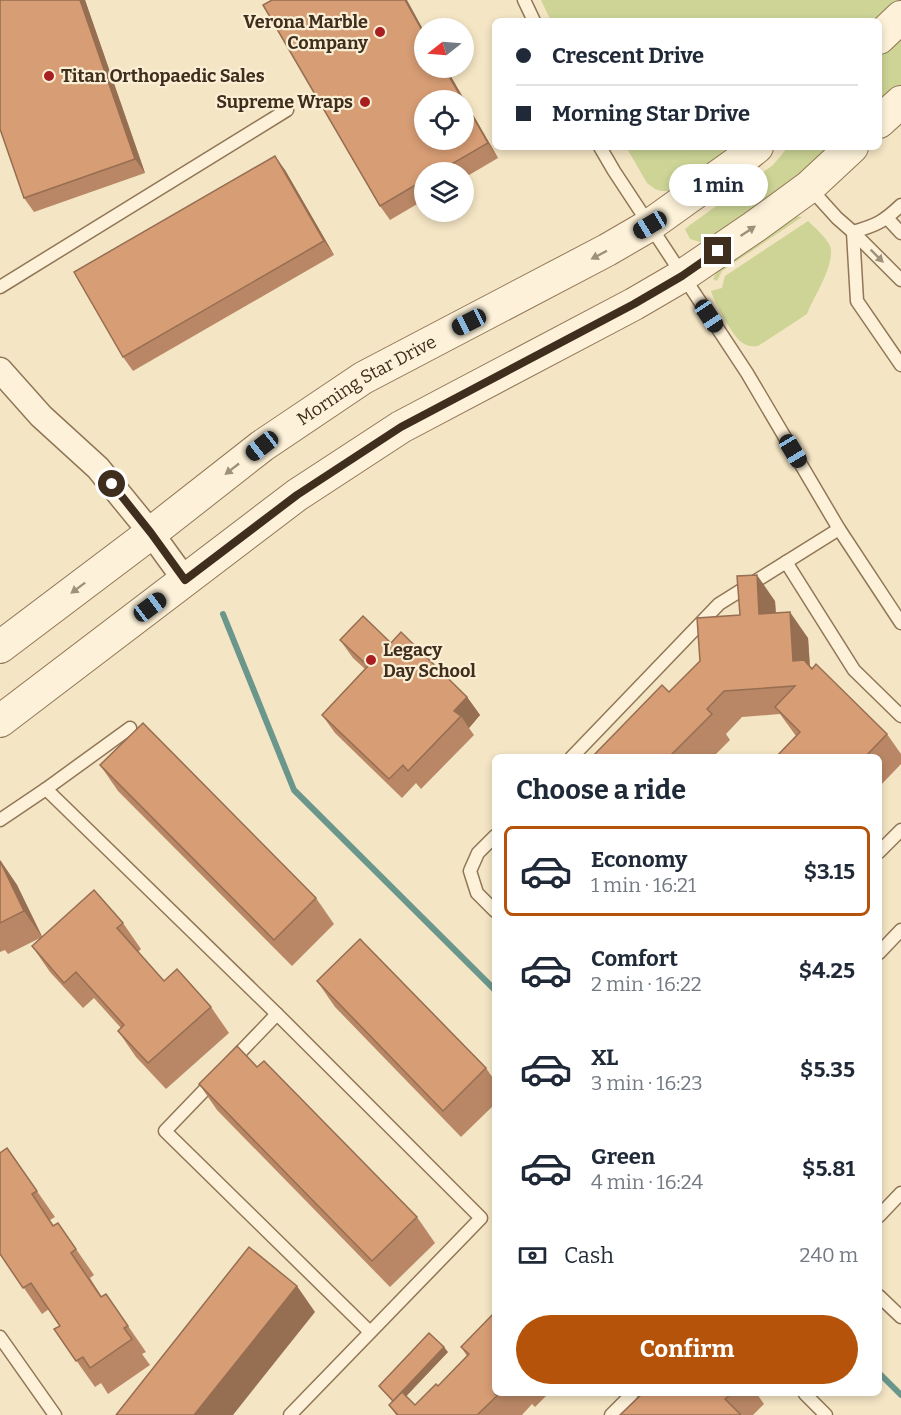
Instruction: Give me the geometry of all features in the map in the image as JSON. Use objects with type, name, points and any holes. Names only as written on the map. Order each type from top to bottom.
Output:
[{"type":"street","points":[[882,35],[901,17]]},
{"type":"street","points":[[882,119],[901,102]]},
{"type":"street","name":"Morning Star Drive","points":[[0,647],[262,446],[363,378],[608,250],[650,225],[753,150]]},
{"type":"street","points":[[0,721],[297,495],[401,427],[634,304],[682,276],[809,187],[849,150]]},
{"type":"street","points":[[0,370],[41,416],[99,468],[185,580]]},
{"type":"lane","points":[[524,0],[533,18]]},
{"type":"lane","points":[[0,287],[287,110]]},
{"type":"lane","points":[[602,150],[747,374],[839,529],[901,623]]},
{"type":"lane","points":[[809,187],[837,218],[901,280]]},
{"type":"lane","points":[[853,232],[873,226],[887,218],[901,205]]},
{"type":"lane","points":[[887,218],[901,233]]},
{"type":"lane","points":[[853,232],[857,301],[901,365]]},
{"type":"lane","points":[[575,754],[719,604],[839,529]]},
{"type":"lane","points":[[786,562],[854,670],[901,716]]},
{"type":"lane","points":[[0,820],[130,728]]},
{"type":"lane","points":[[46,789],[277,1014],[481,1218],[290,1415]]},
{"type":"lane","points":[[882,849],[901,830]]},
{"type":"lane","points":[[492,839],[478,853],[470,871],[477,893],[492,908]]},
{"type":"lane","points":[[882,949],[901,930]]},
{"type":"lane","points":[[277,1014],[165,1131],[370,1332]]},
{"type":"lane","points":[[882,1213],[901,1193]]},
{"type":"lane","points":[[882,1299],[901,1317]]},
{"type":"lane","points":[[0,1337],[55,1415]]},
{"type":"lane","points":[[610,1415],[630,1396]]},
{"type":"lane","points":[[807,1396],[826,1415]]},
{"type":"green space","points":[[541,0],[900,0],[882,18],[550,18]]},
{"type":"green space","points":[[901,33],[901,85],[882,104],[882,52]]},
{"type":"green space","points":[[628,150],[736,150],[676,191],[661,191],[647,183]]},
{"type":"green space","points":[[786,150],[830,150],[793,182],[710,241],[700,242],[690,239],[685,229],[773,165]]},
{"type":"green space","points":[[793,216],[802,217],[722,271],[717,281],[713,279],[719,268]]},
{"type":"green space","points":[[808,221],[826,239],[831,252],[824,278],[807,314],[758,346],[744,344],[728,325],[711,291],[722,288],[725,276]]},
{"type":"building","points":[[0,0],[80,0],[135,159],[24,198],[0,129]]},
{"type":"building","points":[[272,0],[405,0],[415,18],[414,78],[450,78],[457,90],[414,90],[414,150],[474,150],[474,118],[488,143],[455,162],[414,162],[414,186],[380,206],[263,5]]},
{"type":"building","points":[[275,156],[324,241],[123,357],[74,272]]},
{"type":"building","points":[[757,575],[759,614],[790,612],[793,661],[804,660],[812,669],[816,664],[887,734],[868,754],[779,754],[800,732],[775,707],[795,686],[724,691],[707,709],[712,714],[672,754],[595,754],[662,685],[669,692],[700,661],[697,618],[740,615],[737,576]]},
{"type":"building","points":[[363,616],[391,643],[401,632],[467,697],[454,711],[461,716],[408,771],[403,765],[389,779],[322,715],[368,666],[340,640]]},
{"type":"building","points":[[143,723],[316,898],[274,940],[100,765]]},
{"type":"building","points":[[0,861],[24,911],[0,923]]},
{"type":"building","points":[[94,890],[123,923],[117,928],[164,981],[177,969],[211,1007],[148,1063],[118,1031],[124,1025],[76,972],[64,983],[32,946]]},
{"type":"building","points":[[360,939],[486,1068],[443,1111],[317,981]]},
{"type":"building","points":[[237,1046],[257,1067],[264,1061],[417,1217],[372,1261],[199,1084]]},
{"type":"building","points":[[7,1148],[37,1191],[32,1194],[53,1226],[58,1223],[76,1249],[71,1253],[101,1297],[106,1294],[128,1326],[124,1328],[132,1339],[90,1368],[83,1357],[76,1361],[54,1329],[60,1326],[31,1283],[23,1288],[0,1254],[0,1153]]},
{"type":"building","points":[[249,1247],[297,1286],[194,1415],[116,1415]]},
{"type":"building","points":[[492,1315],[492,1396],[497,1396],[477,1415],[398,1415],[389,1405],[402,1392],[415,1405],[436,1384],[438,1386],[469,1354],[461,1347]]},
{"type":"building","points":[[429,1333],[444,1347],[393,1401],[379,1386]]},
{"type":"building","points":[[640,1396],[729,1396],[725,1399],[740,1414],[739,1415],[620,1415]]},
{"type":"waterway","points":[[223,614],[294,790],[492,987]]},
{"type":"waterway","points":[[882,1376],[901,1395]]},
{"type":"place","name":"Verona Marble Company","points":[[380,32]]},
{"type":"place","name":"Titan Orthopaedic Sales","points":[[49,76]]},
{"type":"place","name":"Supreme Wraps","points":[[365,102]]},
{"type":"place","name":"Legacy Day School","points":[[371,660]]},
{"type":"route","points":[[112,484],[185,580],[297,495],[401,427],[634,304],[682,276],[718,251]]}]
